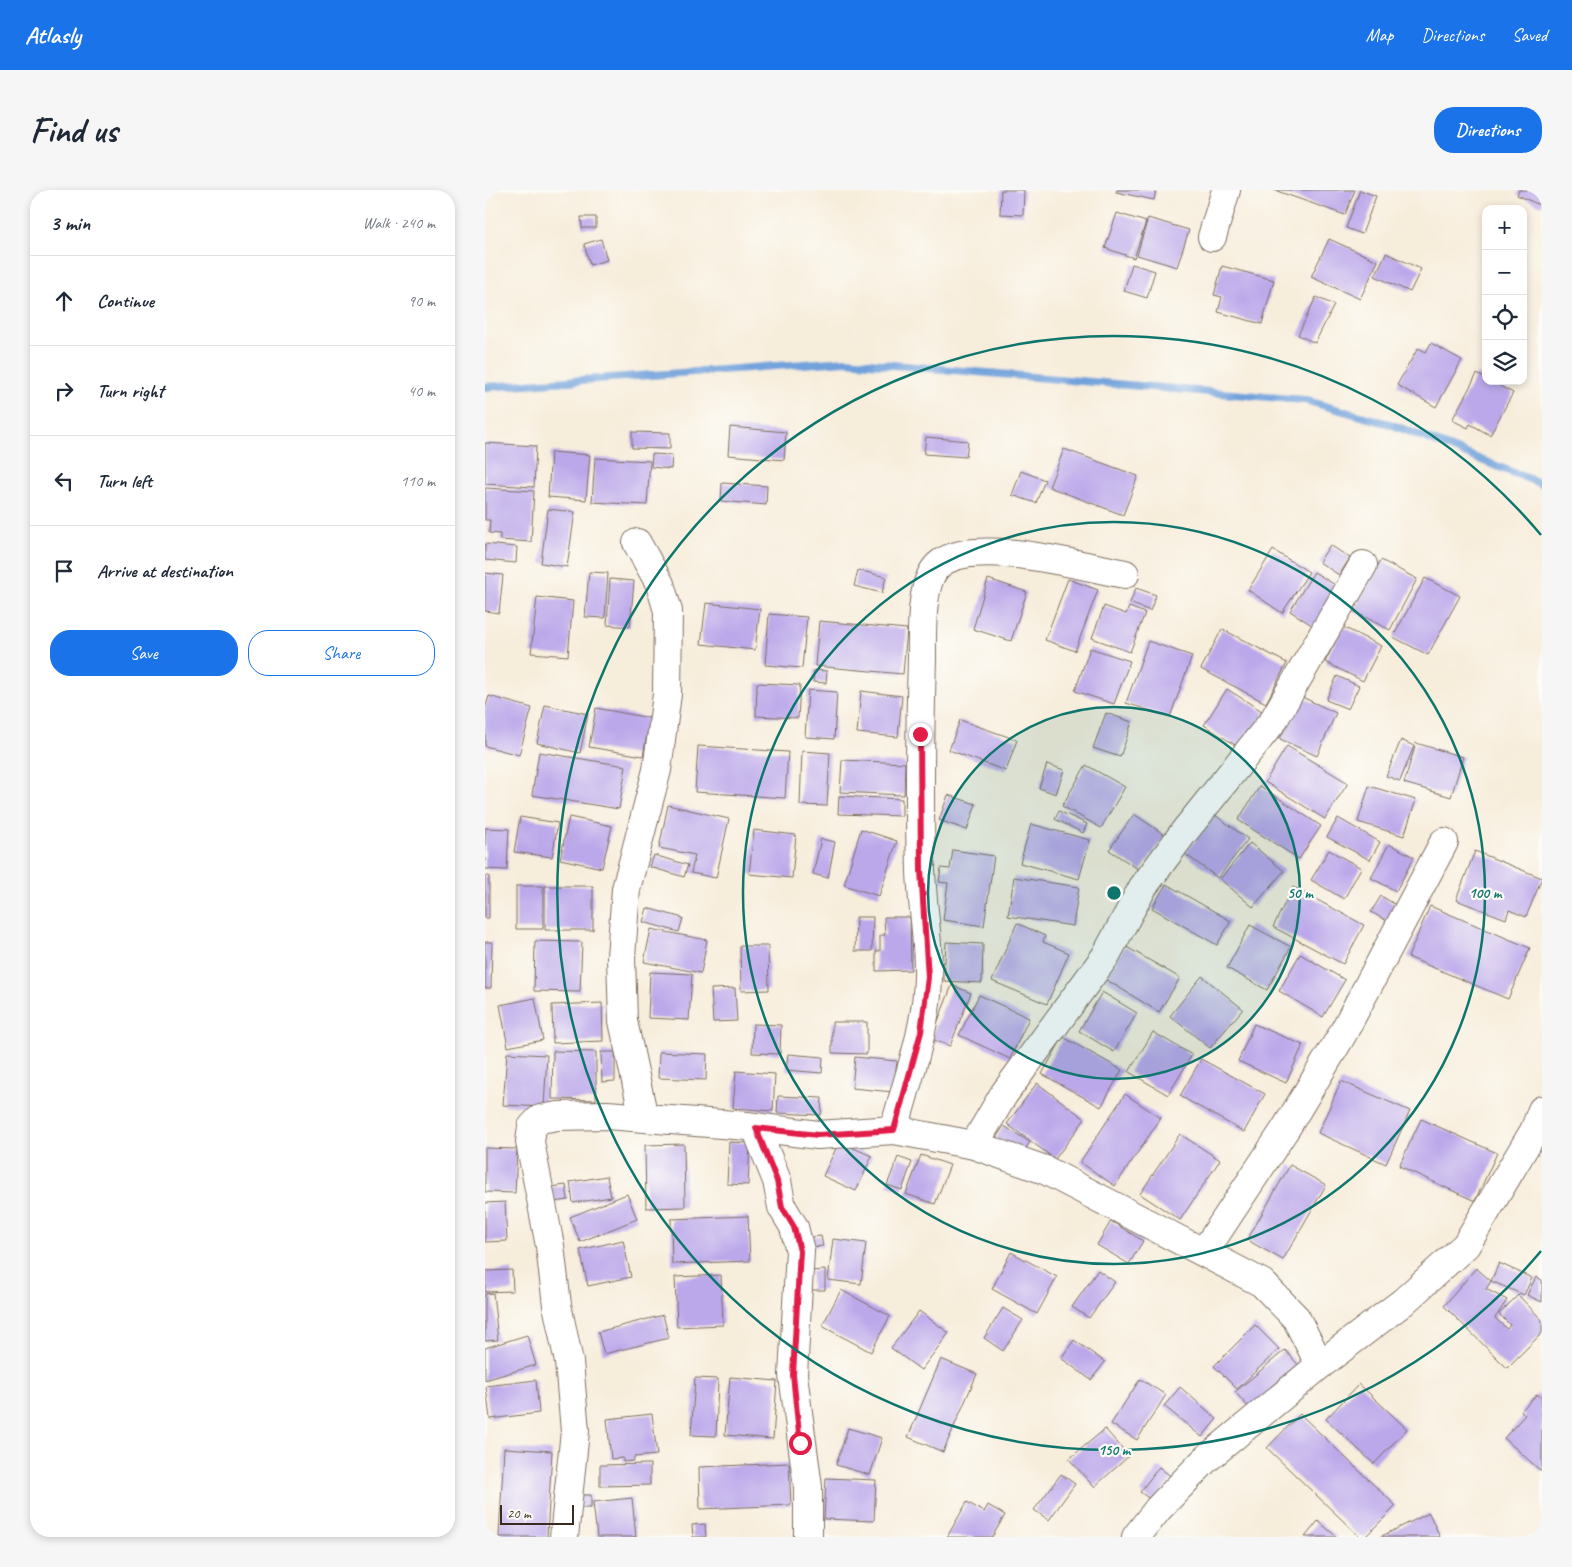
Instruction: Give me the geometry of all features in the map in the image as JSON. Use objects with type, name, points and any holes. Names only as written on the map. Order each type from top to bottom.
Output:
[{"type":"street","points":[[1212,237],[1226,190]]},
{"type":"street","points":[[637,543],[660,584],[668,611],[667,694],[657,770],[626,889],[621,957],[623,1021],[644,1118]]},
{"type":"street","points":[[894,1130],[921,1032],[928,977],[921,870],[920,734],[923,608],[929,581],[939,564],[957,555],[1009,552],[1125,574]]},
{"type":"street","points":[[974,1145],[1004,1094],[1105,957],[1149,879],[1273,721],[1363,566]]},
{"type":"street","points":[[1204,1252],[1286,1128],[1342,1035],[1444,842]]},
{"type":"street","points":[[1136,1537],[1158,1509],[1204,1461],[1321,1365],[1403,1302],[1466,1245],[1534,1131],[1542,1110]]},
{"type":"street","points":[[564,1537],[575,1431],[569,1362],[557,1305],[551,1246],[530,1142],[532,1127],[540,1119],[558,1116],[644,1118],[747,1126],[818,1135],[894,1130],[974,1145],[1045,1170],[1262,1283],[1296,1318],[1321,1365]]},
{"type":"street","points":[[756,1128],[777,1181],[782,1207],[794,1227],[800,1251],[793,1375],[800,1443],[808,1487],[807,1537]]},
{"type":"building","points":[[1001,190],[1024,190],[1023,215],[1000,214]]},
{"type":"building","points":[[1117,190],[1156,190],[1154,200],[1116,192]]},
{"type":"building","points":[[1274,190],[1355,190],[1345,215]]},
{"type":"building","points":[[1360,190],[1376,196],[1362,234],[1346,228]]},
{"type":"building","points":[[1519,190],[1542,190],[1542,206],[1517,195]]},
{"type":"building","points":[[1117,213],[1146,222],[1134,258],[1105,248]]},
{"type":"building","points":[[581,217],[596,217],[596,228],[582,228]]},
{"type":"building","points":[[1148,218],[1189,230],[1177,267],[1137,255]]},
{"type":"building","points":[[601,239],[607,260],[590,265],[584,244]]},
{"type":"building","points":[[1329,239],[1378,261],[1360,299],[1311,277]]},
{"type":"building","points":[[1386,253],[1421,269],[1410,292],[1375,276]]},
{"type":"building","points":[[1132,264],[1155,271],[1147,298],[1124,291]]},
{"type":"building","points":[[1222,266],[1274,280],[1262,324],[1218,312],[1222,297],[1214,295]]},
{"type":"building","points":[[1316,297],[1334,305],[1315,343],[1298,335]]},
{"type":"building","points":[[1431,343],[1462,360],[1436,407],[1397,385],[1418,348],[1426,352]]},
{"type":"building","points":[[1477,374],[1482,377],[1482,385],[1498,385],[1513,393],[1490,435],[1470,424],[1468,428],[1452,420]]},
{"type":"building","points":[[730,427],[786,432],[784,460],[728,455]]},
{"type":"building","points":[[632,432],[670,433],[670,449],[632,448]]},
{"type":"building","points":[[926,437],[968,441],[966,457],[924,454]]},
{"type":"building","points":[[485,443],[536,446],[534,487],[485,484]]},
{"type":"building","points":[[1064,449],[1138,476],[1123,515],[1049,487]]},
{"type":"building","points":[[551,452],[590,455],[586,500],[548,497]]},
{"type":"building","points":[[652,454],[672,455],[671,469],[651,467]]},
{"type":"building","points":[[595,458],[650,461],[647,505],[592,502]]},
{"type":"building","points":[[1021,471],[1045,480],[1036,503],[1012,495]]},
{"type":"building","points":[[722,483],[767,486],[766,505],[721,501]]},
{"type":"building","points":[[485,488],[534,491],[531,542],[500,540],[500,534],[489,533],[490,520],[485,520]]},
{"type":"building","points":[[548,509],[575,512],[567,567],[541,563]]},
{"type":"building","points":[[485,544],[517,547],[516,563],[485,560]]},
{"type":"building","points":[[1330,545],[1350,558],[1339,575],[1319,562]]},
{"type":"building","points":[[1273,550],[1309,572],[1282,613],[1248,590]]},
{"type":"building","points":[[1381,560],[1417,579],[1390,630],[1353,611]]},
{"type":"building","points":[[858,570],[886,577],[882,593],[854,586]]},
{"type":"building","points":[[589,572],[608,573],[605,618],[585,617]]},
{"type":"building","points":[[1314,572],[1342,589],[1318,629],[1290,611]]},
{"type":"building","points":[[485,573],[503,575],[499,613],[485,611]]},
{"type":"building","points":[[1425,578],[1460,596],[1428,655],[1393,637]]},
{"type":"building","points":[[610,579],[634,581],[630,627],[607,625]]},
{"type":"building","points":[[988,579],[1027,592],[1011,641],[973,629]]},
{"type":"building","points":[[1068,579],[1098,590],[1075,651],[1045,640]]},
{"type":"building","points":[[1136,588],[1156,595],[1150,611],[1130,603]]},
{"type":"building","points":[[537,597],[573,601],[568,656],[531,653]]},
{"type":"building","points":[[706,603],[760,609],[755,650],[701,644]]},
{"type":"building","points":[[1104,606],[1126,614],[1129,607],[1145,613],[1130,652],[1092,638]]},
{"type":"building","points":[[769,614],[807,617],[802,668],[765,665]]},
{"type":"building","points":[[819,621],[907,629],[903,674],[815,666]]},
{"type":"building","points":[[1343,627],[1381,646],[1363,681],[1325,662]]},
{"type":"building","points":[[1222,629],[1287,663],[1266,703],[1201,669]]},
{"type":"building","points":[[1148,641],[1192,656],[1170,717],[1126,703]]},
{"type":"building","points":[[1090,648],[1130,661],[1114,704],[1075,691]]},
{"type":"building","points":[[814,670],[827,671],[826,683],[813,682]]},
{"type":"building","points":[[1337,676],[1359,686],[1348,709],[1326,700]]},
{"type":"building","points":[[757,683],[800,685],[798,718],[756,716]]},
{"type":"building","points":[[1227,689],[1265,713],[1241,749],[1204,725]]},
{"type":"building","points":[[808,690],[837,692],[834,739],[805,737]]},
{"type":"building","points":[[861,691],[902,696],[898,737],[857,733]]},
{"type":"building","points":[[489,696],[532,708],[519,755],[485,746],[485,709]]},
{"type":"building","points":[[1300,696],[1336,713],[1317,756],[1280,739]]},
{"type":"building","points":[[545,705],[588,714],[580,753],[537,743]]},
{"type":"building","points":[[596,708],[650,718],[643,756],[589,747]]},
{"type":"building","points":[[1106,713],[1132,722],[1120,757],[1093,748]]},
{"type":"building","points":[[960,720],[1017,740],[1006,771],[949,750]]},
{"type":"building","points":[[1401,740],[1414,746],[1400,781],[1386,776]]},
{"type":"building","points":[[1416,743],[1463,757],[1451,797],[1404,783]]},
{"type":"building","points":[[698,746],[788,752],[785,798],[695,792]]},
{"type":"building","points":[[1287,746],[1348,783],[1325,819],[1265,782]]},
{"type":"building","points":[[802,751],[830,753],[827,806],[800,805]]},
{"type":"building","points":[[539,752],[626,766],[619,809],[532,795]]},
{"type":"building","points":[[842,760],[905,763],[904,795],[840,792]]},
{"type":"building","points":[[1047,764],[1064,770],[1056,794],[1039,788]]},
{"type":"building","points":[[1086,765],[1125,787],[1101,828],[1062,806]]},
{"type":"building","points":[[1260,786],[1321,826],[1299,859],[1238,820]]},
{"type":"building","points":[[1369,786],[1416,800],[1404,836],[1358,822]]},
{"type":"building","points":[[948,795],[976,804],[967,830],[939,820]]},
{"type":"building","points":[[839,796],[902,799],[902,816],[838,814]]},
{"type":"building","points":[[668,805],[729,819],[716,878],[691,873],[695,855],[659,848]]},
{"type":"building","points":[[1059,811],[1087,824],[1083,833],[1055,819]]},
{"type":"building","points":[[1134,814],[1165,835],[1141,871],[1109,850]]},
{"type":"building","points":[[1215,815],[1248,839],[1218,878],[1185,854]]},
{"type":"building","points":[[520,817],[558,823],[552,857],[514,852]]},
{"type":"building","points":[[569,817],[612,826],[602,868],[560,859]]},
{"type":"building","points":[[1338,818],[1380,842],[1370,860],[1327,837]]},
{"type":"building","points":[[1031,824],[1090,840],[1079,879],[1020,863]]},
{"type":"building","points":[[485,828],[509,829],[507,870],[485,869]]},
{"type":"building","points":[[861,829],[897,841],[879,896],[844,885]]},
{"type":"building","points":[[754,830],[796,835],[792,878],[749,874]]},
{"type":"building","points":[[821,839],[835,842],[828,878],[813,874]]},
{"type":"building","points":[[1250,843],[1284,871],[1253,907],[1220,879]]},
{"type":"building","points":[[1389,844],[1414,857],[1396,891],[1371,878]]},
{"type":"building","points":[[953,850],[994,856],[984,926],[943,920],[948,883],[939,882],[941,868],[950,869]]},
{"type":"building","points":[[1329,850],[1361,868],[1344,899],[1311,880]]},
{"type":"building","points":[[1475,851],[1542,878],[1526,917],[1509,910],[1506,919],[1456,900]]},
{"type":"building","points":[[654,855],[688,865],[684,877],[650,867]]},
{"type":"building","points":[[485,876],[489,876],[489,918],[485,918]]},
{"type":"building","points":[[1014,877],[1079,887],[1073,926],[1008,916]]},
{"type":"building","points":[[1166,884],[1231,921],[1217,945],[1152,908]]},
{"type":"building","points":[[516,886],[543,886],[543,929],[516,929]]},
{"type":"building","points":[[545,886],[593,886],[593,930],[545,930]]},
{"type":"building","points":[[1293,887],[1364,925],[1343,964],[1273,927]]},
{"type":"building","points":[[1381,896],[1396,905],[1387,921],[1371,912]]},
{"type":"building","points":[[1430,906],[1530,948],[1508,999],[1408,957]]},
{"type":"building","points":[[647,908],[683,918],[679,932],[643,922]]},
{"type":"building","points":[[856,917],[873,917],[872,951],[855,951]]},
{"type":"building","points":[[884,917],[910,917],[911,970],[876,971],[876,951],[880,951],[880,935],[885,935]]},
{"type":"building","points":[[1017,923],[1045,936],[1043,942],[1069,953],[1047,1004],[992,981]]},
{"type":"building","points":[[1250,925],[1291,947],[1267,990],[1227,968]]},
{"type":"building","points":[[651,929],[707,940],[701,973],[644,962]]},
{"type":"building","points":[[535,941],[582,942],[580,992],[534,991]]},
{"type":"building","points":[[485,942],[492,942],[491,988],[485,988]]},
{"type":"building","points":[[946,942],[983,944],[982,983],[944,981]]},
{"type":"building","points":[[740,946],[768,946],[769,990],[741,991]]},
{"type":"building","points":[[1125,946],[1180,978],[1159,1012],[1105,979]]},
{"type":"building","points":[[1300,954],[1345,980],[1323,1017],[1279,991]]},
{"type":"building","points":[[650,972],[692,974],[689,1020],[648,1018]]},
{"type":"building","points":[[1202,976],[1243,1009],[1210,1048],[1170,1016]]},
{"type":"building","points":[[952,985],[971,993],[950,1046],[931,1039]]},
{"type":"building","points":[[735,988],[737,1021],[713,1022],[711,989]]},
{"type":"building","points":[[1102,992],[1137,1013],[1114,1052],[1079,1031]]},
{"type":"building","points":[[979,995],[1029,1018],[1010,1059],[959,1035]]},
{"type":"building","points":[[535,998],[543,1040],[508,1047],[500,1005]]},
{"type":"building","points":[[602,1003],[603,1041],[553,1043],[552,1005]]},
{"type":"building","points":[[832,1022],[867,1022],[867,1054],[832,1053]]},
{"type":"building","points":[[753,1024],[781,1025],[780,1054],[752,1053]]},
{"type":"building","points":[[1254,1024],[1303,1045],[1286,1083],[1238,1061]]},
{"type":"building","points":[[1153,1032],[1192,1055],[1168,1095],[1129,1072]]},
{"type":"building","points":[[1063,1037],[1122,1070],[1101,1107],[1042,1074]]},
{"type":"building","points":[[553,1051],[596,1052],[596,1100],[552,1099]]},
{"type":"building","points":[[601,1052],[615,1052],[615,1081],[602,1082]]},
{"type":"building","points":[[659,1052],[707,1054],[706,1080],[658,1078]]},
{"type":"building","points":[[507,1053],[547,1055],[544,1107],[503,1105]]},
{"type":"building","points":[[788,1054],[823,1057],[822,1073],[786,1070]]},
{"type":"building","points":[[855,1057],[897,1061],[893,1092],[852,1088]]},
{"type":"building","points":[[1201,1059],[1265,1094],[1244,1132],[1180,1096]]},
{"type":"building","points":[[736,1071],[775,1074],[773,1111],[733,1108]]},
{"type":"building","points":[[1341,1081],[1410,1111],[1386,1164],[1318,1133]]},
{"type":"building","points":[[1037,1083],[1085,1119],[1055,1159],[1007,1124]]},
{"type":"building","points":[[1125,1094],[1161,1118],[1115,1186],[1080,1162]]},
{"type":"building","points":[[778,1096],[822,1098],[821,1115],[777,1113]]},
{"type":"building","points":[[1421,1119],[1497,1153],[1475,1201],[1399,1166]]},
{"type":"building","points":[[1004,1126],[1030,1142],[1021,1156],[995,1139]]},
{"type":"building","points":[[1180,1134],[1220,1160],[1180,1220],[1140,1194]]},
{"type":"building","points":[[729,1142],[750,1143],[748,1185],[727,1184]]},
{"type":"building","points":[[839,1142],[872,1156],[856,1191],[823,1176]]},
{"type":"building","points":[[684,1144],[685,1207],[646,1208],[645,1145]]},
{"type":"building","points":[[485,1148],[517,1149],[515,1193],[485,1192]]},
{"type":"building","points":[[921,1155],[950,1165],[935,1204],[906,1194]]},
{"type":"building","points":[[898,1157],[912,1162],[902,1190],[887,1185]]},
{"type":"building","points":[[1290,1165],[1326,1185],[1283,1260],[1247,1240]]},
{"type":"building","points":[[607,1176],[611,1197],[573,1203],[570,1182]]},
{"type":"building","points":[[566,1185],[568,1200],[546,1203],[544,1188]]},
{"type":"building","points":[[627,1194],[637,1219],[580,1242],[570,1217]]},
{"type":"building","points":[[505,1202],[507,1241],[485,1242],[485,1203]]},
{"type":"building","points":[[748,1216],[750,1261],[672,1264],[671,1219]]},
{"type":"building","points":[[1111,1221],[1143,1241],[1129,1264],[1097,1245]]},
{"type":"building","points":[[821,1236],[823,1246],[812,1247],[811,1237]]},
{"type":"building","points":[[833,1239],[866,1243],[861,1284],[828,1280]]},
{"type":"building","points":[[623,1240],[631,1277],[588,1286],[580,1250]]},
{"type":"building","points":[[1011,1252],[1057,1277],[1037,1314],[992,1289]]},
{"type":"building","points":[[1499,1263],[1532,1278],[1524,1295],[1491,1281]]},
{"type":"building","points":[[1476,1268],[1491,1281],[1486,1289],[1507,1300],[1495,1318],[1507,1329],[1510,1325],[1499,1314],[1518,1295],[1542,1320],[1542,1333],[1507,1368],[1444,1306]]},
{"type":"building","points":[[512,1270],[513,1291],[485,1292],[485,1271]]},
{"type":"building","points":[[825,1270],[825,1290],[811,1290],[811,1271]]},
{"type":"building","points":[[1098,1270],[1115,1282],[1089,1318],[1072,1307]]},
{"type":"building","points":[[721,1275],[723,1325],[677,1327],[675,1277]]},
{"type":"building","points":[[1536,1277],[1542,1280],[1542,1302],[1527,1295]]},
{"type":"building","points":[[841,1290],[890,1316],[871,1352],[822,1326]]},
{"type":"building","points":[[493,1293],[498,1340],[485,1341],[485,1294]]},
{"type":"building","points":[[1003,1308],[1023,1320],[1003,1351],[984,1338]]},
{"type":"building","points":[[919,1311],[949,1333],[921,1370],[891,1348]]},
{"type":"building","points":[[663,1315],[669,1338],[604,1354],[598,1332]]},
{"type":"building","points":[[1255,1325],[1279,1349],[1237,1389],[1214,1366]]},
{"type":"building","points":[[527,1335],[536,1365],[485,1380],[485,1348]]},
{"type":"building","points":[[1074,1340],[1105,1362],[1091,1380],[1061,1358]]},
{"type":"building","points":[[1285,1350],[1301,1368],[1251,1410],[1235,1392]]},
{"type":"building","points":[[941,1359],[977,1374],[943,1452],[908,1437]]},
{"type":"building","points":[[730,1377],[777,1381],[773,1439],[725,1435]]},
{"type":"building","points":[[695,1378],[718,1379],[716,1436],[691,1435]]},
{"type":"building","points":[[1140,1379],[1166,1395],[1137,1440],[1111,1424]]},
{"type":"building","points":[[536,1380],[539,1413],[490,1419],[486,1386]]},
{"type":"building","points":[[1359,1384],[1407,1429],[1374,1464],[1326,1419]]},
{"type":"building","points":[[1180,1387],[1217,1419],[1202,1437],[1164,1406]]},
{"type":"building","points":[[1537,1394],[1542,1398],[1542,1472],[1504,1438],[1525,1415],[1521,1411]]},
{"type":"building","points":[[652,1414],[657,1455],[634,1457],[634,1461],[623,1462],[623,1458],[611,1459],[607,1419]]},
{"type":"building","points":[[1300,1414],[1396,1506],[1365,1537],[1360,1537],[1267,1448]]},
{"type":"building","points":[[848,1428],[882,1438],[870,1475],[836,1465]]},
{"type":"building","points":[[1105,1429],[1129,1456],[1094,1487],[1069,1459]]},
{"type":"building","points":[[504,1448],[552,1451],[547,1537],[499,1537]]},
{"type":"building","points":[[789,1463],[791,1505],[700,1509],[699,1467]]},
{"type":"building","points":[[650,1464],[650,1485],[600,1486],[600,1465]]},
{"type":"building","points":[[1159,1467],[1173,1478],[1154,1502],[1140,1492]]},
{"type":"building","points":[[1061,1474],[1075,1484],[1049,1520],[1034,1510]]},
{"type":"building","points":[[826,1478],[876,1480],[874,1521],[824,1519]]},
{"type":"building","points":[[574,1495],[591,1495],[591,1508],[574,1508]]},
{"type":"building","points":[[632,1498],[636,1537],[597,1537],[593,1502]]},
{"type":"building","points":[[967,1502],[984,1512],[988,1505],[1005,1515],[992,1537],[947,1537]]},
{"type":"building","points":[[1429,1513],[1440,1537],[1380,1537]]},
{"type":"building","points":[[1318,1521],[1337,1537],[1305,1537]]},
{"type":"building","points":[[705,1524],[706,1537],[693,1537],[692,1525]]},
{"type":"waterway","points":[[485,387],[846,361],[1304,400],[1393,425],[1542,484]]},
{"type":"route","points":[[800,1443],[793,1375],[796,1340],[795,1305],[800,1251],[794,1227],[782,1207],[777,1181],[756,1128],[818,1135],[894,1130],[921,1032],[928,977],[921,870],[920,734]]}]
